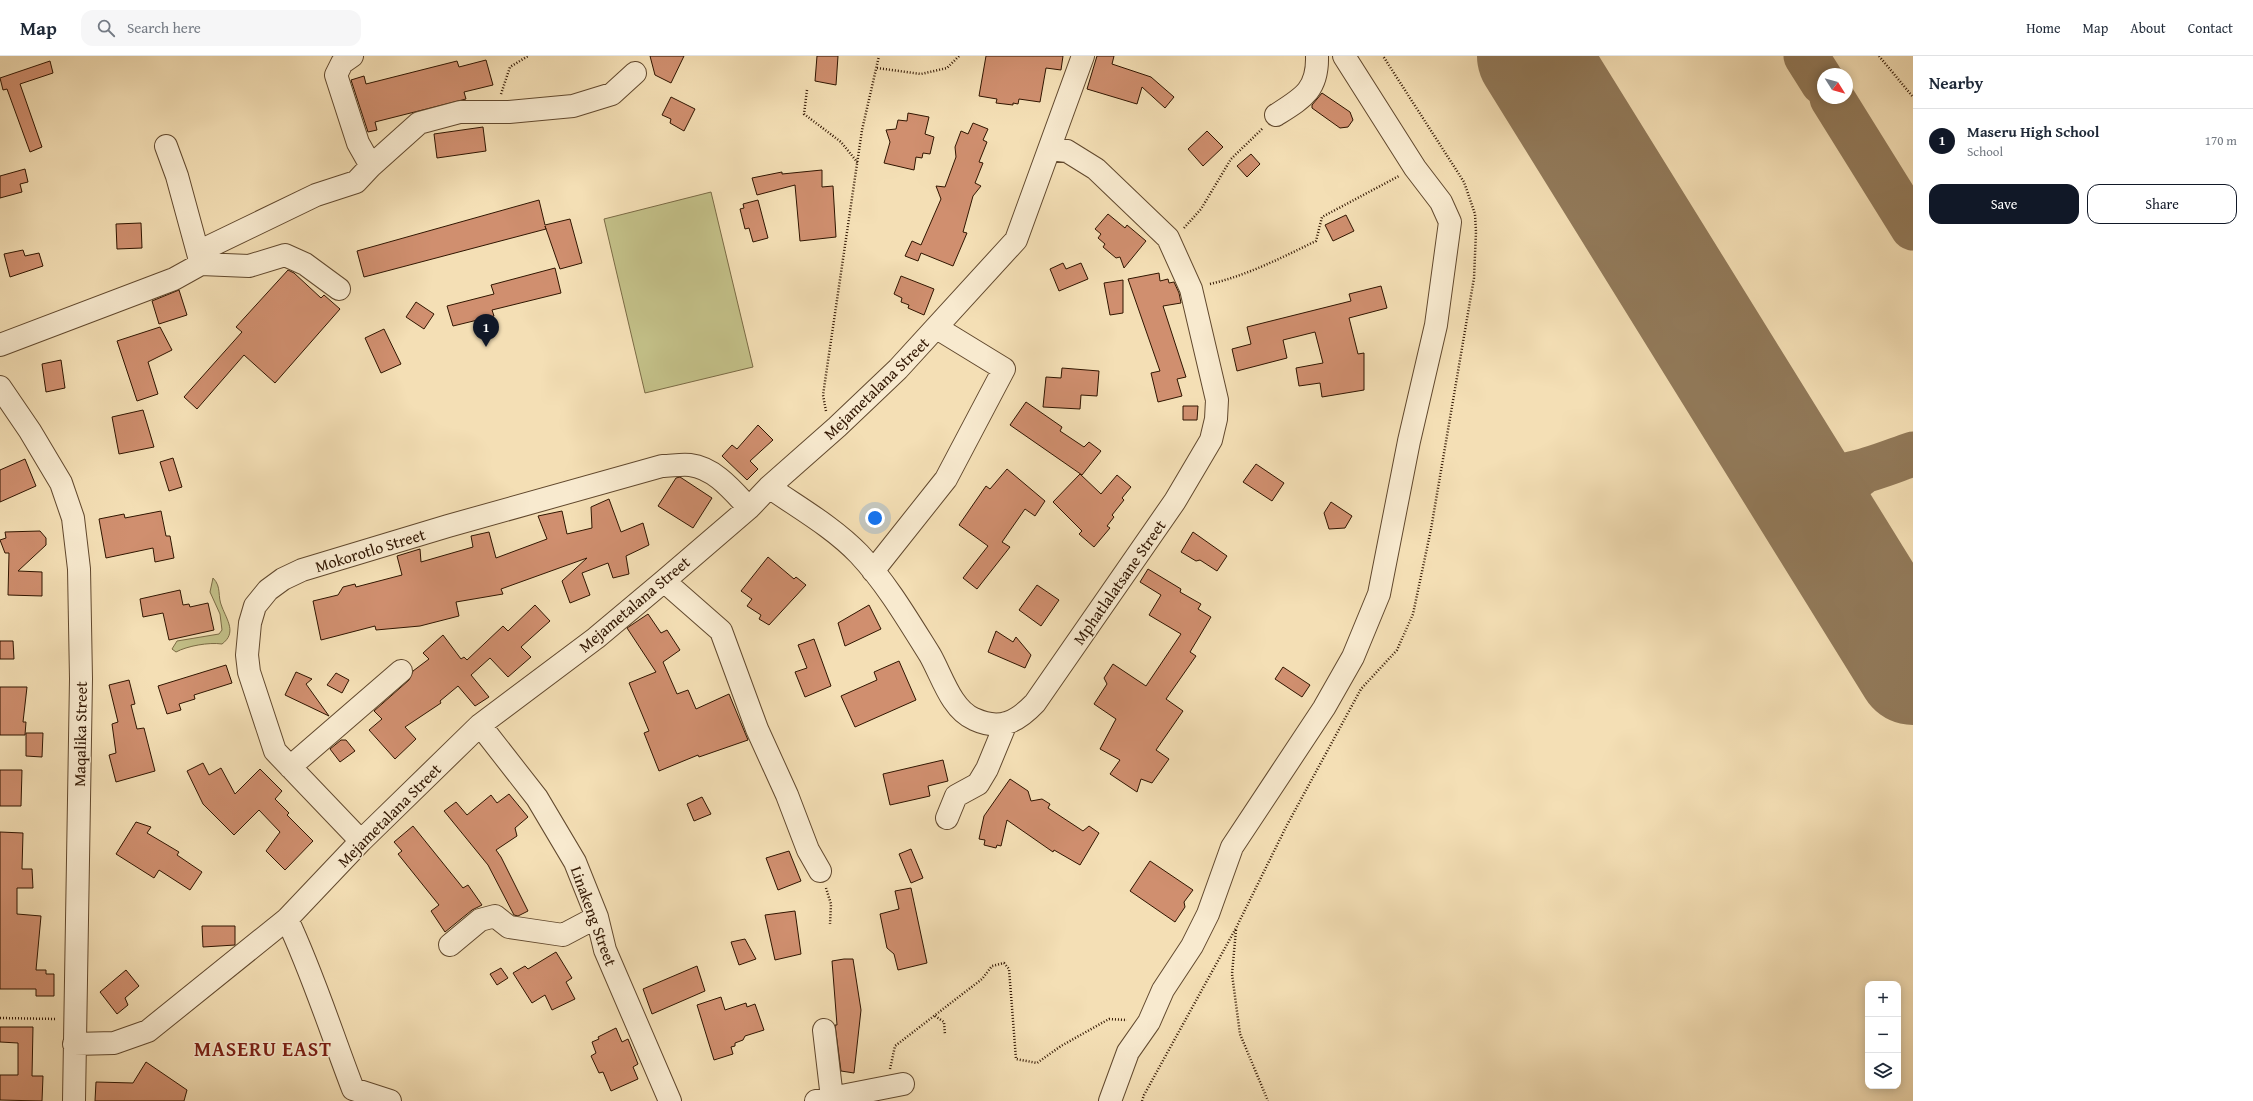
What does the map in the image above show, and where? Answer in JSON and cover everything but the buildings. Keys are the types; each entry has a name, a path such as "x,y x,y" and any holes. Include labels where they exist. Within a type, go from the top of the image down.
{"street":[{"path":"352,56 342,63 336,75 358,143 371,166"},
{"name":"Mejametalana Street","path":"74,1044 114,1043 148,1031 287,919 361,841 480,725 596,638 664,581 749,508 769,487 837,427 898,369 1016,240 1083,56"},
{"path":"1276,115 1305,96 1318,73 1317,56"},
{"path":"1110,1101 1128,1052 1149,1022 1164,990 1192,946 1208,914 1232,847 1324,708 1353,657 1379,594 1409,441 1436,325 1450,222 1441,202 1415,168 1344,56"},
{"path":"0,345 174,279 200,258 316,195 356,182 371,166 419,123 460,112 492,112 572,106 612,94 635,73"},
{"path":"166,146 200,258"},
{"name":"Mphatlalatsane Street","path":"769,487 834,532 858,553 898,604 927,650 958,707 973,719 994,725 1006,723 1022,717 1036,703 1175,502 1212,440 1216,419 1217,400 1191,289 1168,238 1096,169 1067,151 1050,148"},
{"path":"200,258 249,266 284,255 304,264 338,288"},
{"path":"873,571 946,479 1004,369 937,328"},
{"name":"Maqalika Street","path":"0,387 30,431 61,483 72,518 79,569 81,679 74,1101"},
{"name":"Mokorotlo Street","path":"361,841 275,751 267,731 249,672 247,655 250,623 255,606 268,590 283,579 302,570 448,526 662,466 690,465 708,471 725,482 749,508"},
{"path":"664,581 720,631 756,728 787,796 808,850 820,871"},
{"path":"290,767 401,671"},
{"path":"947,818 956,796 978,784 987,769 1006,723"},
{"name":"Linakeng Street","path":"480,725 537,798 575,862 598,917 605,950 670,1101"},
{"path":"450,945 480,920 496,916 509,926 563,935 598,917"},
{"path":"287,919 307,963 330,1030 353,1089 390,1101"},
{"path":"824,1030 824,1100 896,1086"}],"path":[{"path":"492,112 494,103 501,93 510,67 528,56"},
{"path":"837,427 827,417 824,395 862,130 879,56"},
{"path":"877,68 921,74 947,68 959,56"},
{"path":"1383,56 1464,182 1474,214 1476,232"},
{"path":"1880,56 1913,97"},
{"path":"807,90 804,114 841,142 858,163"},
{"path":"1168,238 1184,228 1197,214 1231,159 1276,115"},
{"path":"1191,289 1232,279 1271,264 1316,241 1322,217 1415,168"},
{"path":"820,871 831,904 830,924"},
{"path":"1236,928 1232,974 1240,1034 1268,1101"},
{"path":"896,1086 891,1060 895,1046 982,979 992,966 1004,963 1009,969 1016,1059 1037,1063 1061,1046 1109,1019 1149,1022"},
{"path":"935,1016 944,1022 945,1035"},
{"path":"0,1018 75,1019"}],"shaded area":[{"path":"711,192 753,367 645,393 604,219"},
{"path":"213,578 218,585 221,603 230,626 227,640 222,644 198,645 176,652 172,649 177,641 219,634 222,630 220,614 210,592"}],"taxiway":[{"path":"1806,56 1817,73"},
{"path":"1836,104 1913,228"},
{"path":"1775,447 1803,470 1815,475 1829,476 1858,472 1913,454"},
{"path":"1836,545 1838,513 1843,494 1855,478 1864,471"}],"runway":[{"path":"1533,56 1913,669"}],"place":[{"name":"Maseru High School","path":"486,347"}],"district":[{"name":"MASERU EAST","path":"263,1048"}]}
